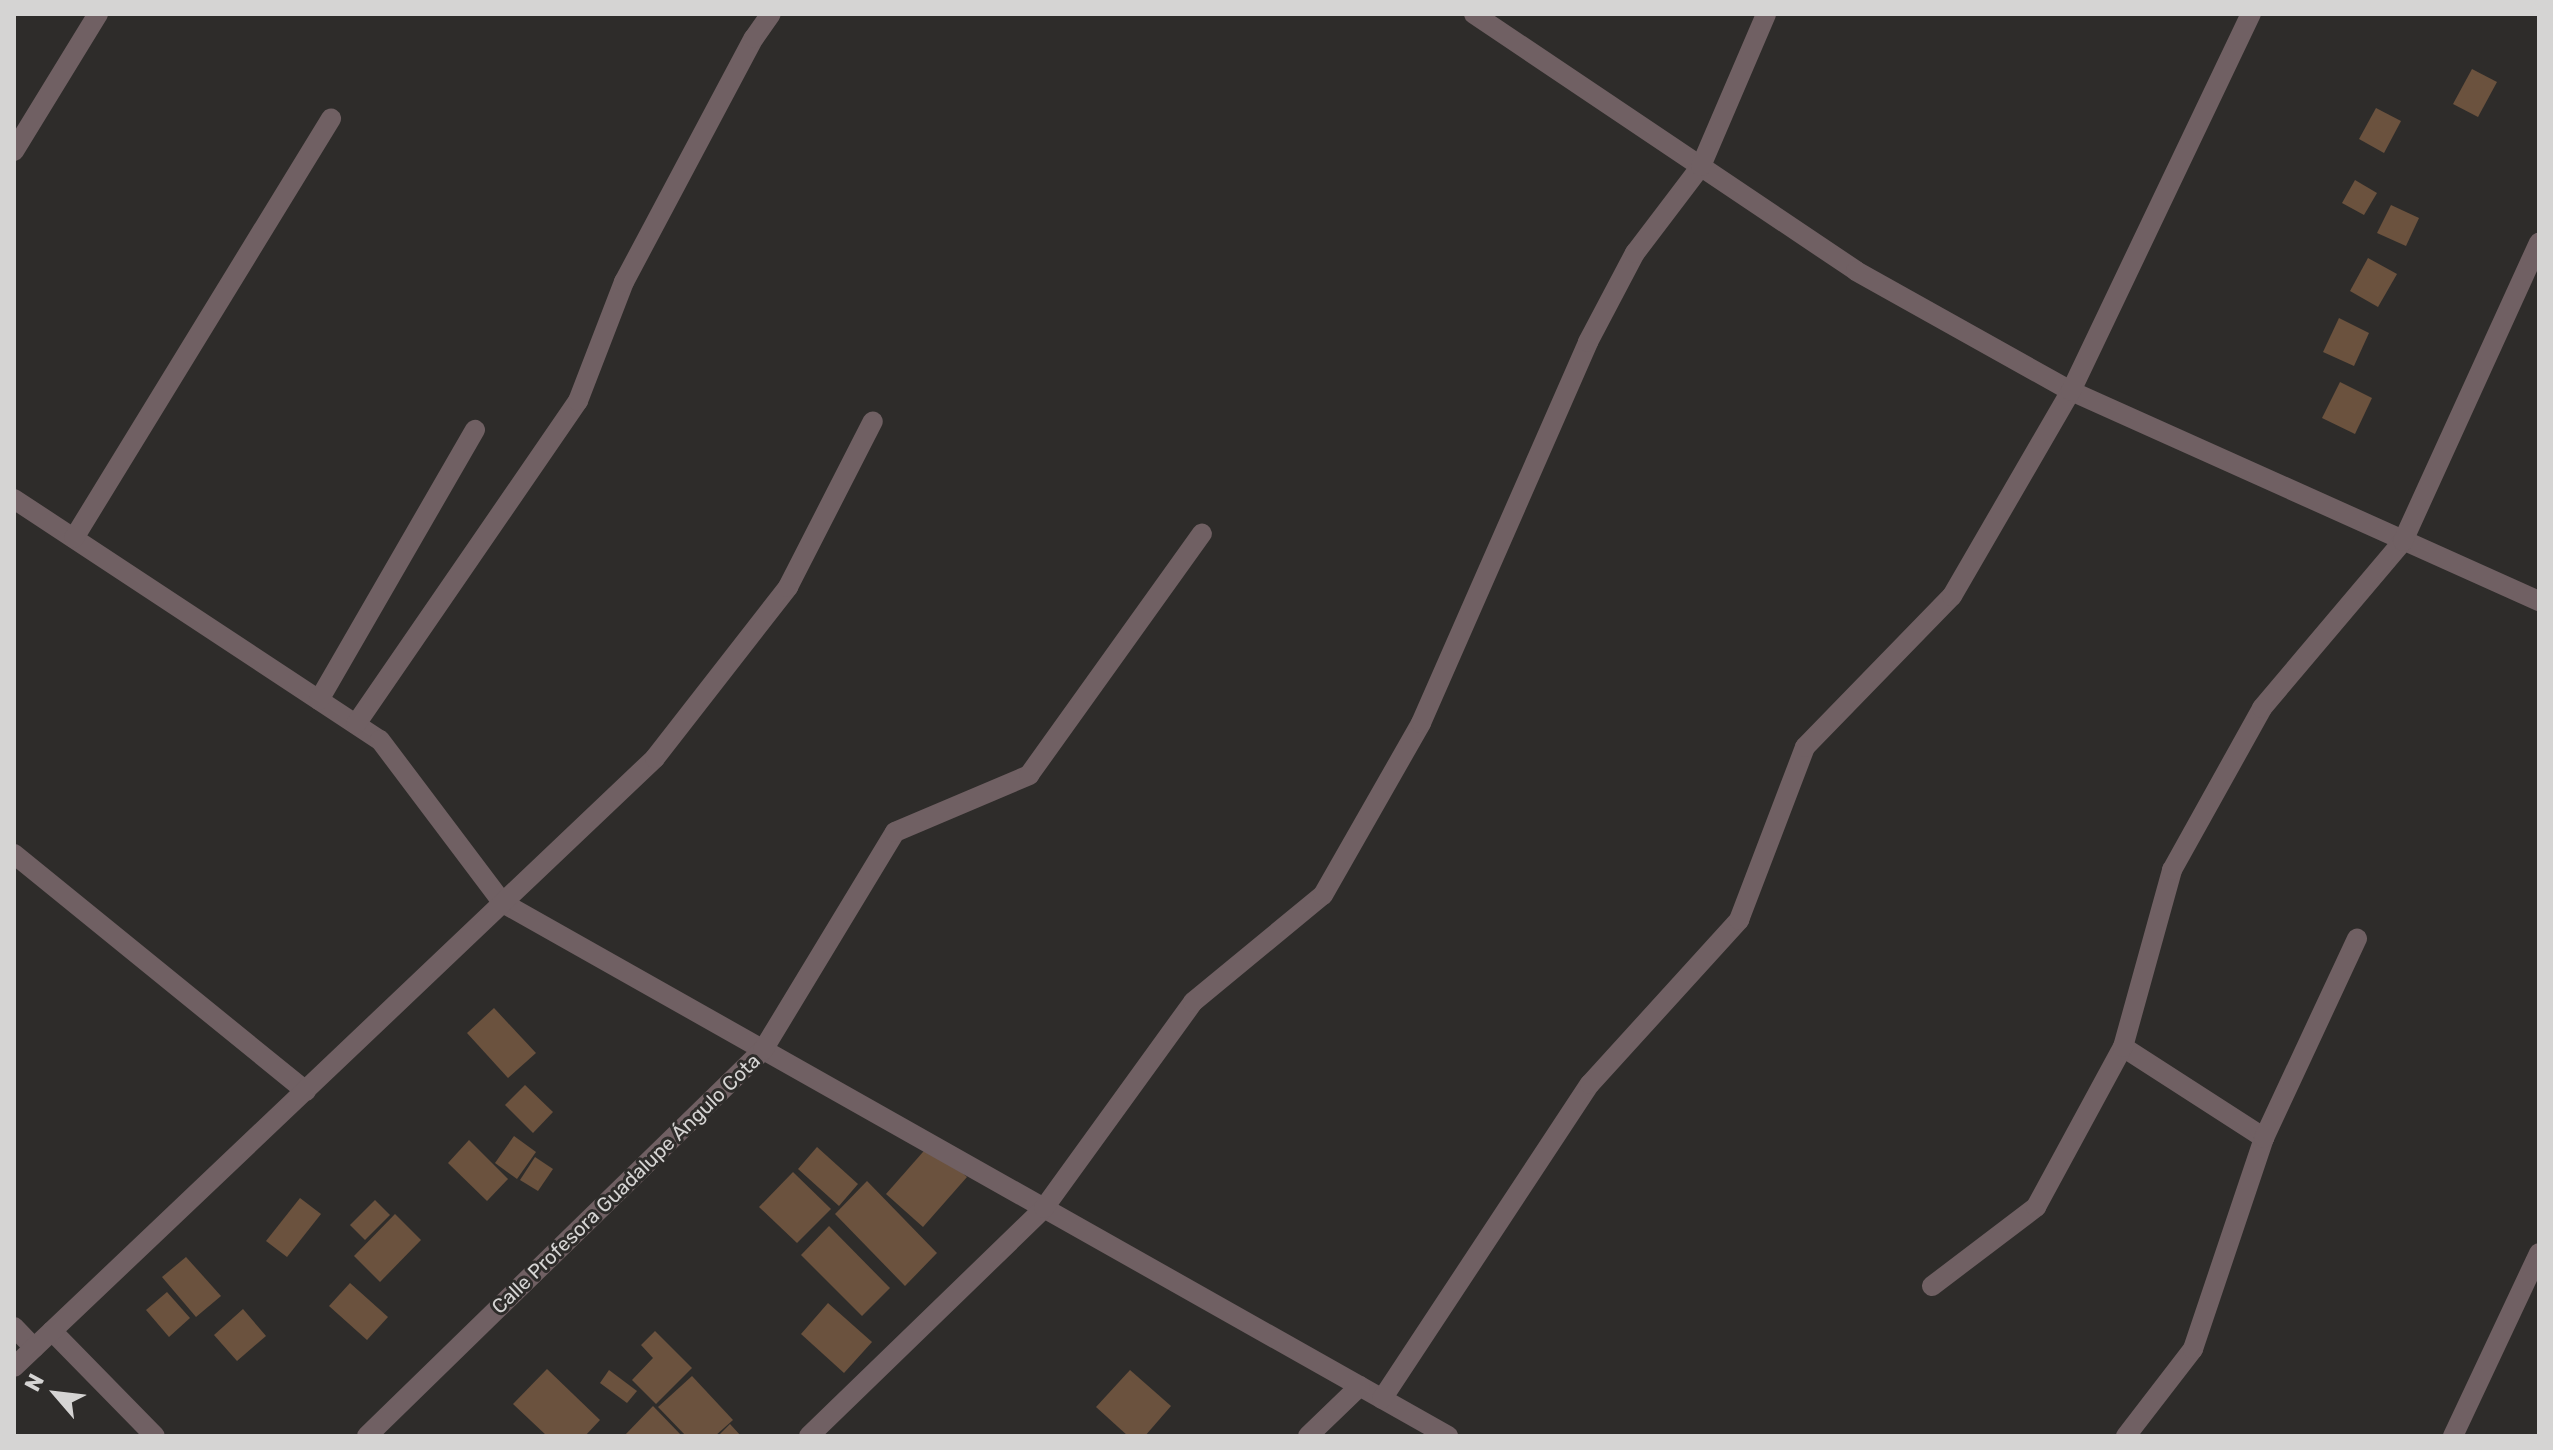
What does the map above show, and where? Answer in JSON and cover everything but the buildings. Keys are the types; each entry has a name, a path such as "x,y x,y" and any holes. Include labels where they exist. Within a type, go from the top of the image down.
{"street":[{"path":"14,151 98,14"},
{"path":"356,724 578,401 624,282 754,38 771,14"},
{"path":"1474,14 1856,271 2071,391 2539,601"},
{"path":"809,1436 1044,1208 1193,1002 1323,895 1421,723 1588,342 1635,253 1701,166 1766,14"},
{"path":"1382,1399 1590,1084 1739,920 1805,747 1952,596 2071,391 2251,14"},
{"path":"74,538 331,119"},
{"path":"1932,1286 2036,1207 2123,1047 2172,870 2255,721 2403,541 2539,243"},
{"path":"14,1367 655,758 788,587 873,421"},
{"path":"319,700 475,430"},
{"path":"14,499 380,740 503,903 1448,1436"},
{"name":"Calle Profesora Guadalupe Ángulo Cota","path":"367,1436 763,1050 895,832 1029,775 1202,533"},
{"path":"14,854 306,1091"},
{"path":"2126,1436 2193,1349 2264,1138 2357,939"},
{"path":"2123,1047 2264,1138"},
{"path":"2453,1436 2539,1253"},
{"path":"14,1327 34,1348"},
{"path":"52,1331 155,1436"},
{"path":"1308,1436 1360,1386"}]}
